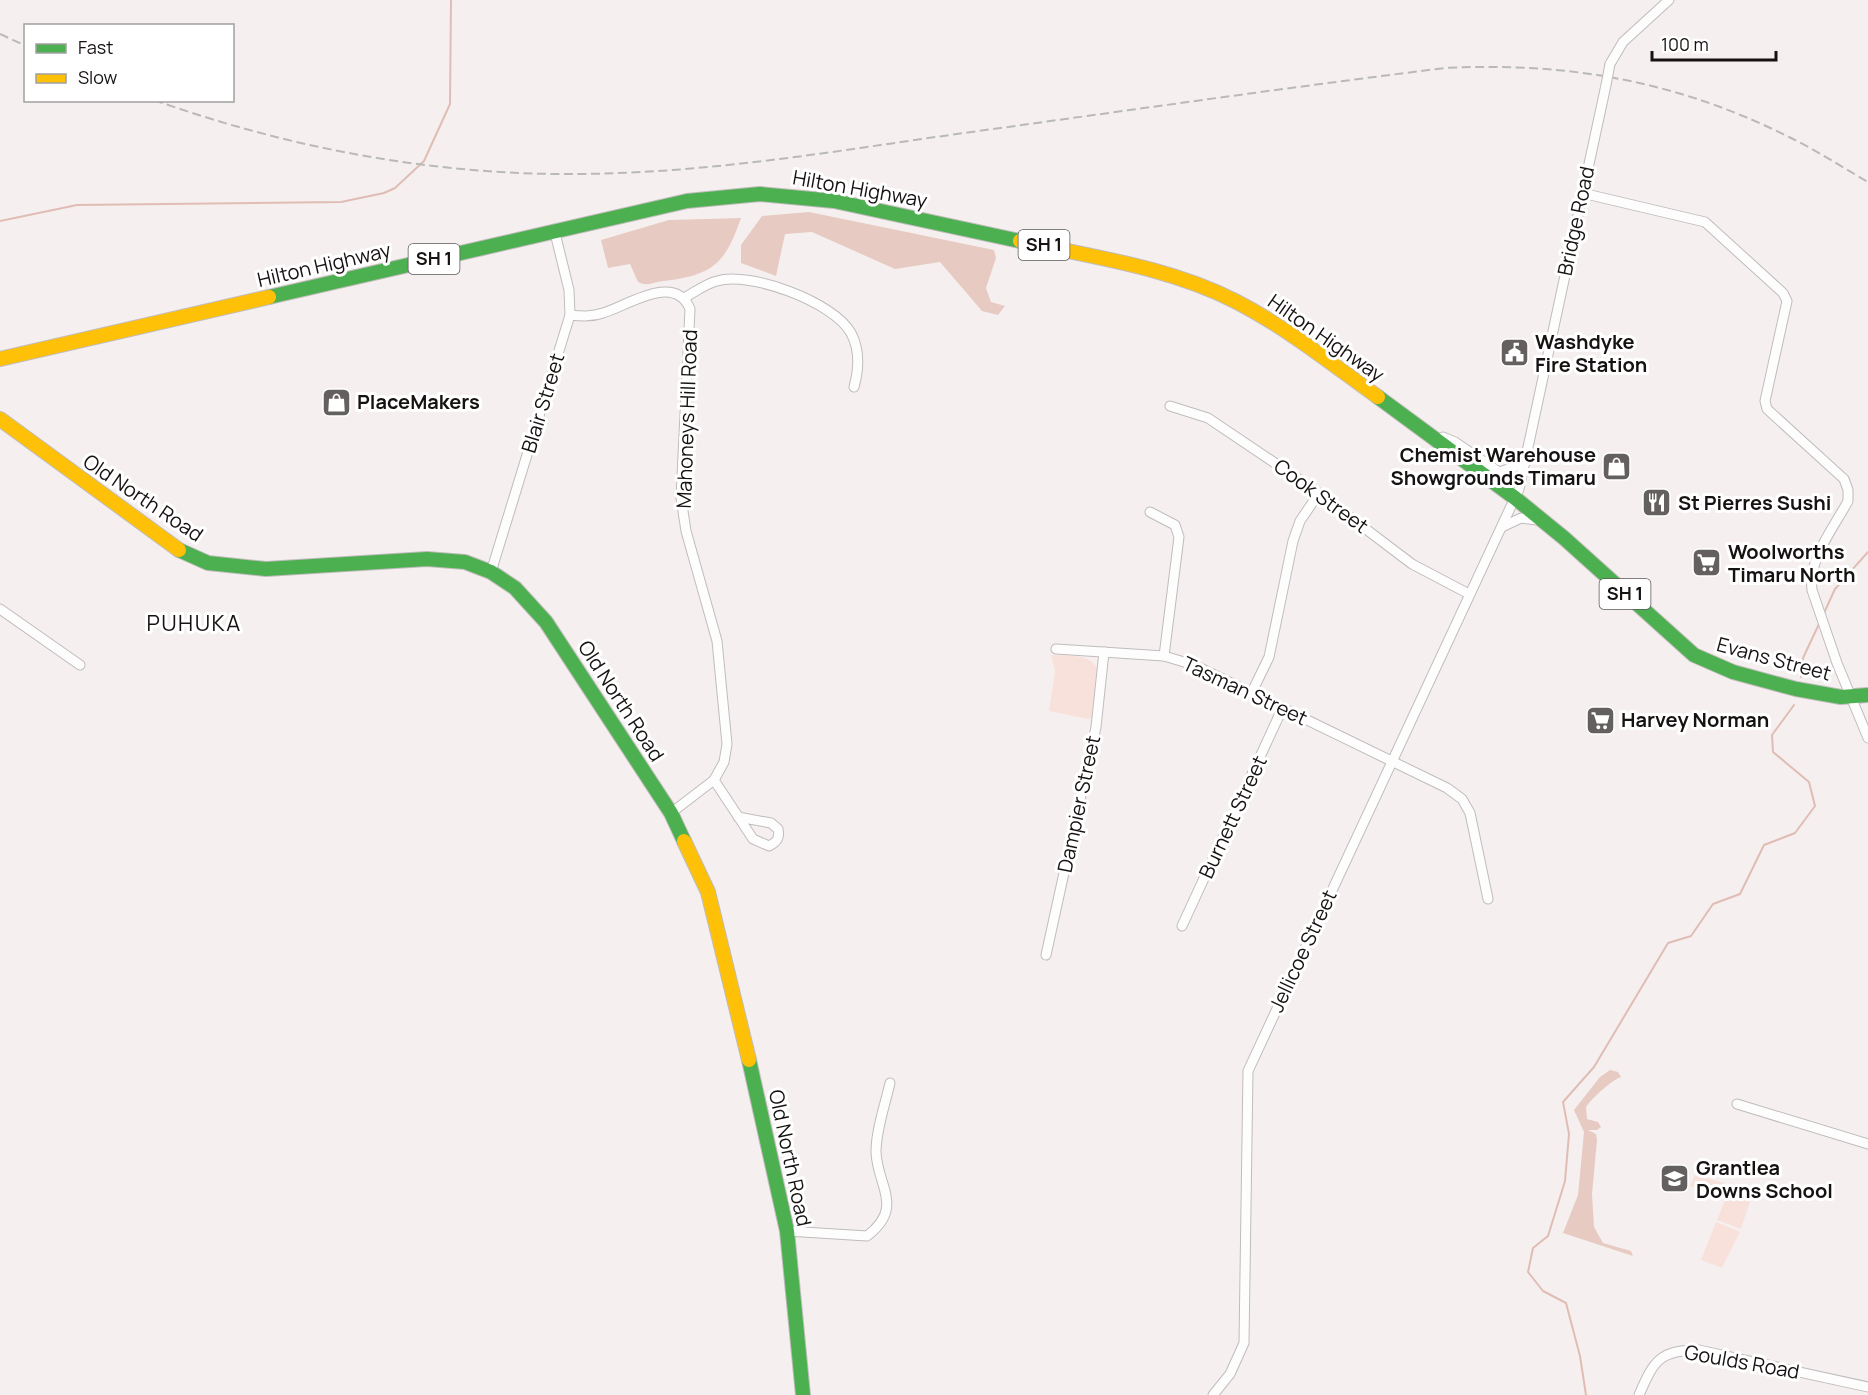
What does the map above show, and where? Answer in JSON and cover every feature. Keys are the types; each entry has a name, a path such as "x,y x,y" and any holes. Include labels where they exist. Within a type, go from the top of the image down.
{"main road":[{"name":"Hilton Highway","path":"0,360 695,199 735,195 785,195 857,205 1145,268 1214,291 1257,313 1297,338 1515,498"},
{"name":"Old North Road","path":"0,419 188,556 208,563 266,569 442,560 465,562 491,572 528,599 546,622 671,813 708,892 772,1156 787,1231 803,1395"},
{"name":"Evans Street","path":"1515,498 1694,655 1756,679 1796,689 1852,698 1868,695"}],"street":[{"name":"Bridge Road","path":"1515,498 1610,64 1623,42 1669,0"},
{"path":"1582,193 1705,222 1783,293 1787,301 1765,401 1767,409 1844,479 1848,490 1848,501 1813,566 1812,591 1868,738"},
{"name":"Blair Street","path":"491,572 570,315 569,290 555,233"},
{"path":"570,315 587,316 604,313 663,292 678,294 684,298 718,280 749,279 831,311 851,333 858,366 854,387"},
{"name":"Mahoneys Hill Road","path":"684,298 691,316 685,391 682,507 686,531 717,641 726,726 724,762 714,780"},
{"name":"Cook Street","path":"1170,406 1208,418 1319,493 1412,564 1468,594"},
{"path":"1426,432 1455,442 1499,472 1524,464"},
{"path":"1252,692 1269,657 1293,541 1300,521 1319,493"},
{"name":"Jellicoe Street","path":"1213,1395 1230,1374 1244,1343 1248,1071 1468,594 1515,498"},
{"path":"1150,512 1175,525 1179,537 1164,656"},
{"path":"1500,529 1521,518 1545,522"},
{"path":"0,609 80,665"},
{"name":"Tasman Street","path":"1056,649 1164,656 1205,669 1447,788 1462,799 1470,813 1488,899"},
{"name":"Dampier Street","path":"1046,955 1096,728 1104,652"},
{"name":"Burnett Street","path":"1182,926 1283,707"},
{"path":"671,813 714,780 738,817"},
{"path":"787,1231 867,1236 885,1217 888,1200 876,1152 890,1083"},
{"path":"1737,1104 1868,1144"},
{"name":"Goulds Road","path":"1639,1395 1648,1373 1660,1359 1675,1350 1700,1350 1868,1388"}],"shaded area":[{"path":"809,212 994,250 996,258 986,288 991,302 1005,306 998,315 982,311 940,262 895,269 812,232 785,234 776,276 741,263 741,245 762,216"},
{"path":"741,218 723,257 706,271 645,284 638,282 630,264 608,268 601,240 669,220"},
{"path":"1051,655 1083,658 1089,660 1097,668 1092,717 1088,719 1049,711 1055,671"},
{"path":"1610,1070 1618,1072 1621,1077 1603,1089 1586,1107 1587,1119 1598,1122 1601,1127 1597,1130 1588,1130 1596,1134 1597,1140 1592,1194 1594,1227 1603,1243 1631,1251 1633,1256 1563,1233 1578,1195 1584,1132 1574,1110 1600,1077"},
{"path":"1695,1175 1724,1183 1720,1198 1690,1186"},
{"path":"1732,1183 1753,1192 1741,1229 1717,1220"},
{"path":"1716,1222 1740,1232 1722,1268 1701,1260"}],"waterway":[{"path":"0,221 77,205 341,202 384,193 395,188 424,161 450,104 451,0"},
{"path":"1824,613 1835,589 1868,552"},
{"path":"1801,677 1803,658 1819,624"},
{"path":"1586,1395 1580,1356 1566,1303 1543,1291 1528,1272 1533,1248 1548,1236 1565,1181 1569,1134 1563,1102 1594,1067 1668,943 1691,936 1713,904 1740,894 1764,845 1795,833 1815,806 1809,782 1773,752 1772,735 1794,705"}],"railway":[{"path":"0,34 24,45"},
{"path":"160,102 267,135 383,159 500,172 618,173 705,167 791,157 1445,68 1535,68 1622,79 1705,102 1789,137 1868,182"}],"traffic: fast":[{"path":"269,297 687,201 760,194 834,201 1020,241"},
{"path":"1378,397 1515,498 1564,538 1694,655 1733,672 1796,689 1841,697 1868,695"},
{"path":"179,550 208,563 266,569 427,559 465,562 491,572 515,588 546,622 671,813 684,841"},
{"path":"749,1060 787,1231 803,1395"}],"traffic: slow":[{"path":"1020,241 1157,271 1209,289 1272,322 1378,397"},
{"path":"0,359 269,297"},
{"path":"0,419 179,550"},
{"path":"684,841 708,892 749,1060"}],"place":[{"name":"Washdyke Fire Station","path":"1514,353"},
{"name":"PlaceMakers","path":"336,402"},
{"name":"Chemist Warehouse Showgrounds Timaru","path":"1617,467"},
{"name":"St Pierres Sushi","path":"1657,503"},
{"name":"Woolworths Timaru North","path":"1707,563"},
{"name":"Harvey Norman","path":"1600,720"},
{"name":"Grantlea Downs School","path":"1675,1179"}],"district":[{"name":"PUHUKA","path":"194,623"}]}
